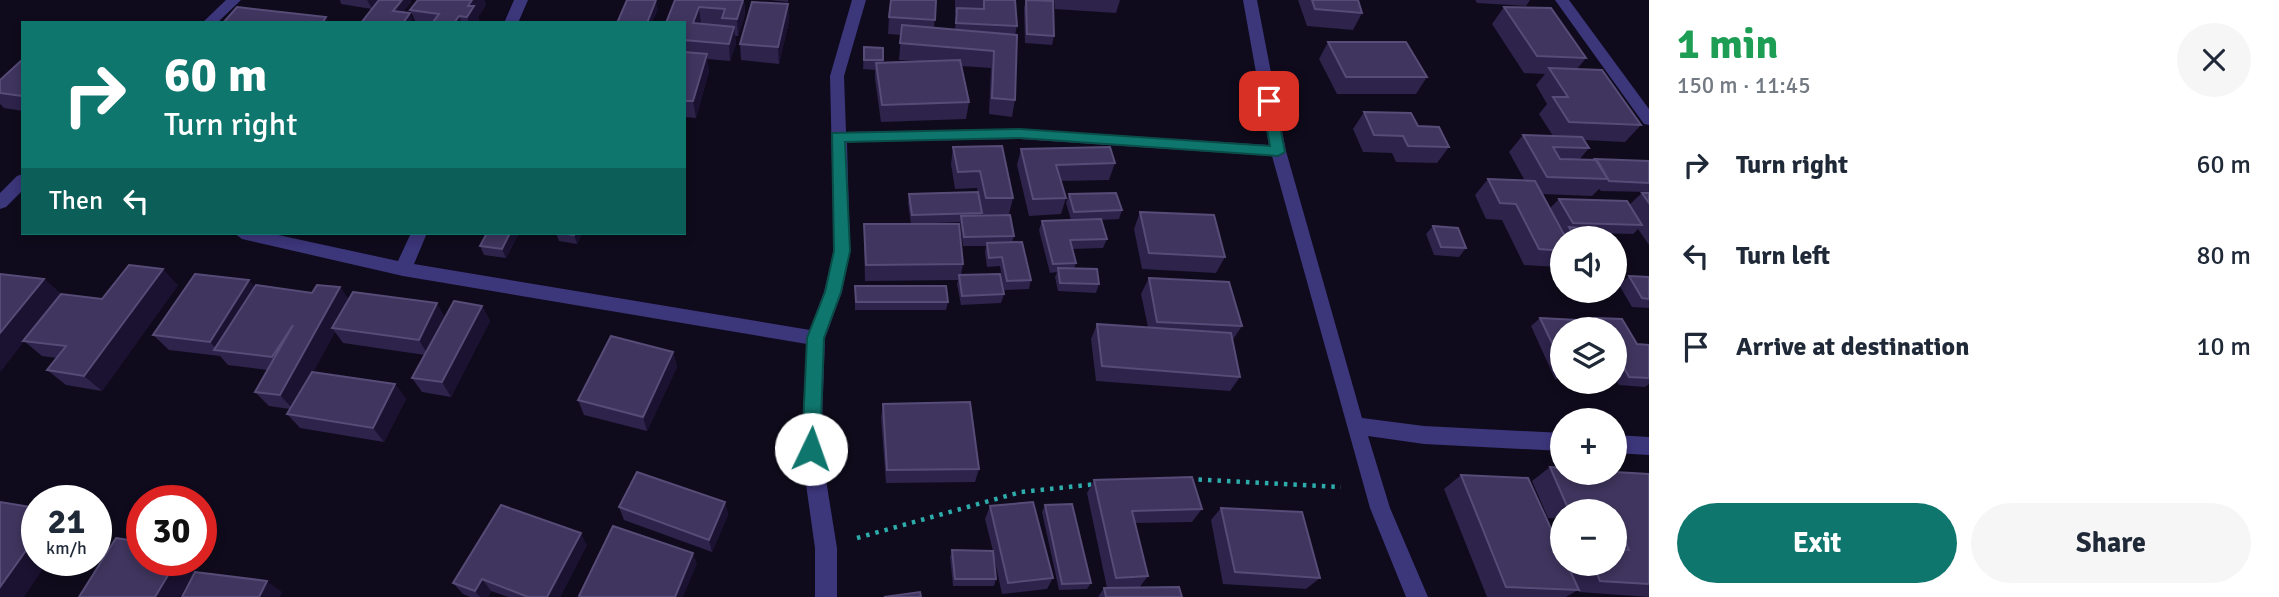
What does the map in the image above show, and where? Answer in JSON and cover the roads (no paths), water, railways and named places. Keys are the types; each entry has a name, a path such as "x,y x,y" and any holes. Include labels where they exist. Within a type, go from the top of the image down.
{"street":[{"path":"211,21 234,0"},
{"path":"512,21 521,0"},
{"path":"826,597 826,548 811,449 816,338 833,292 842,251 837,76 859,0"},
{"path":"1250,0 1278,152 1355,426 1375,490 1417,597"},
{"path":"1562,0 1649,120"},
{"path":"837,137 1020,134 1278,152"},
{"path":"0,203 20,184"},
{"path":"251,235 403,269 816,338"},
{"path":"403,269 418,235"},
{"path":"1355,426 1424,435 1550,441"},
{"path":"1627,445 1649,446"}]}
